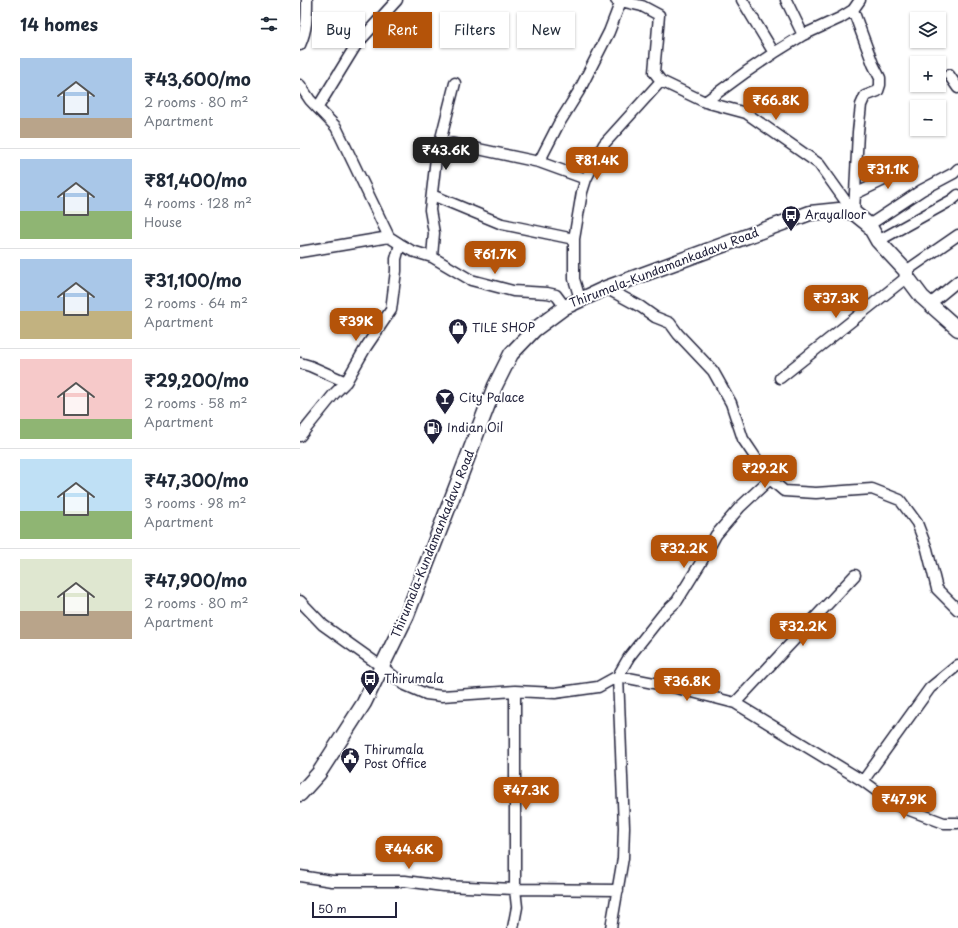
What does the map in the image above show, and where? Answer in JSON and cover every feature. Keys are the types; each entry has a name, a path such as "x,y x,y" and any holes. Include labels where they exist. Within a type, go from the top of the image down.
{"main road":[{"name":"Thirumala-Kundamankadavu Road","path":"300,794 319,773 364,703 407,615 495,386 511,354 534,330 565,306 606,288 810,213 839,210 854,213"},
{"path":"854,213 868,226 878,241 906,274 922,298 958,329"}],"street":[{"path":"300,45 307,20 308,0"},
{"path":"318,107 356,45 397,0"},
{"path":"742,0 774,54"},
{"path":"786,0 803,35"},
{"path":"705,102 746,72 803,35 840,18 853,10 860,0"},
{"path":"539,162 558,124 580,91 609,32 618,1 642,6 659,15 654,72 661,81 705,102 746,113 819,164 854,213"},
{"path":"853,10 873,64 880,78 878,92 865,96 861,105 858,132 854,213"},
{"path":"949,75 958,88"},
{"path":"580,299 574,279 574,239 582,192 586,179 604,144 661,81"},
{"path":"432,257 434,233 430,210 436,158 455,83"},
{"path":"301,92 318,107 336,127 389,237 412,251 432,257 471,280 512,292 547,293 556,295 565,306"},
{"path":"441,141 539,162 586,179"},
{"path":"855,194 911,167"},
{"path":"868,226 922,190 954,173 958,169"},
{"path":"432,195 502,224 574,239"},
{"path":"878,241 952,200 958,195"},
{"path":"780,378 906,274 958,235"},
{"path":"300,252 389,237"},
{"path":"300,436 334,394 346,382 366,347 391,310 396,271 396,258 400,244"},
{"path":"930,304 958,281"},
{"path":"606,288 641,307 655,317 670,323 678,334 713,371 731,402 743,440 770,479 784,491 816,493 872,489 900,500 917,523 927,549 937,589 958,610"},
{"path":"300,363 346,382"},
{"path":"300,601 323,625 405,685 426,694 442,696 515,691 555,693 598,687 618,676 629,657 663,614 677,601 716,535 740,507 770,479"},
{"path":"735,703 856,575"},
{"path":"863,781 930,688 958,665"},
{"path":"618,676 670,686 735,703 863,781 896,805 944,823 958,823"},
{"path":"611,928 624,858 618,676"},
{"path":"513,928 517,907 515,889 515,691"},
{"path":"300,876 332,881 405,881 443,886 515,889 618,890"}],"place":[{"name":"Arayalloor","path":"791,232"},
{"name":"TILE SHOP","path":"458,345"},
{"name":"City Palace","path":"445,415"},
{"name":"Indian Oil","path":"433,445"},
{"name":"Thirumala","path":"370,696"},
{"name":"Thirumala Post Office","path":"350,774"}]}
